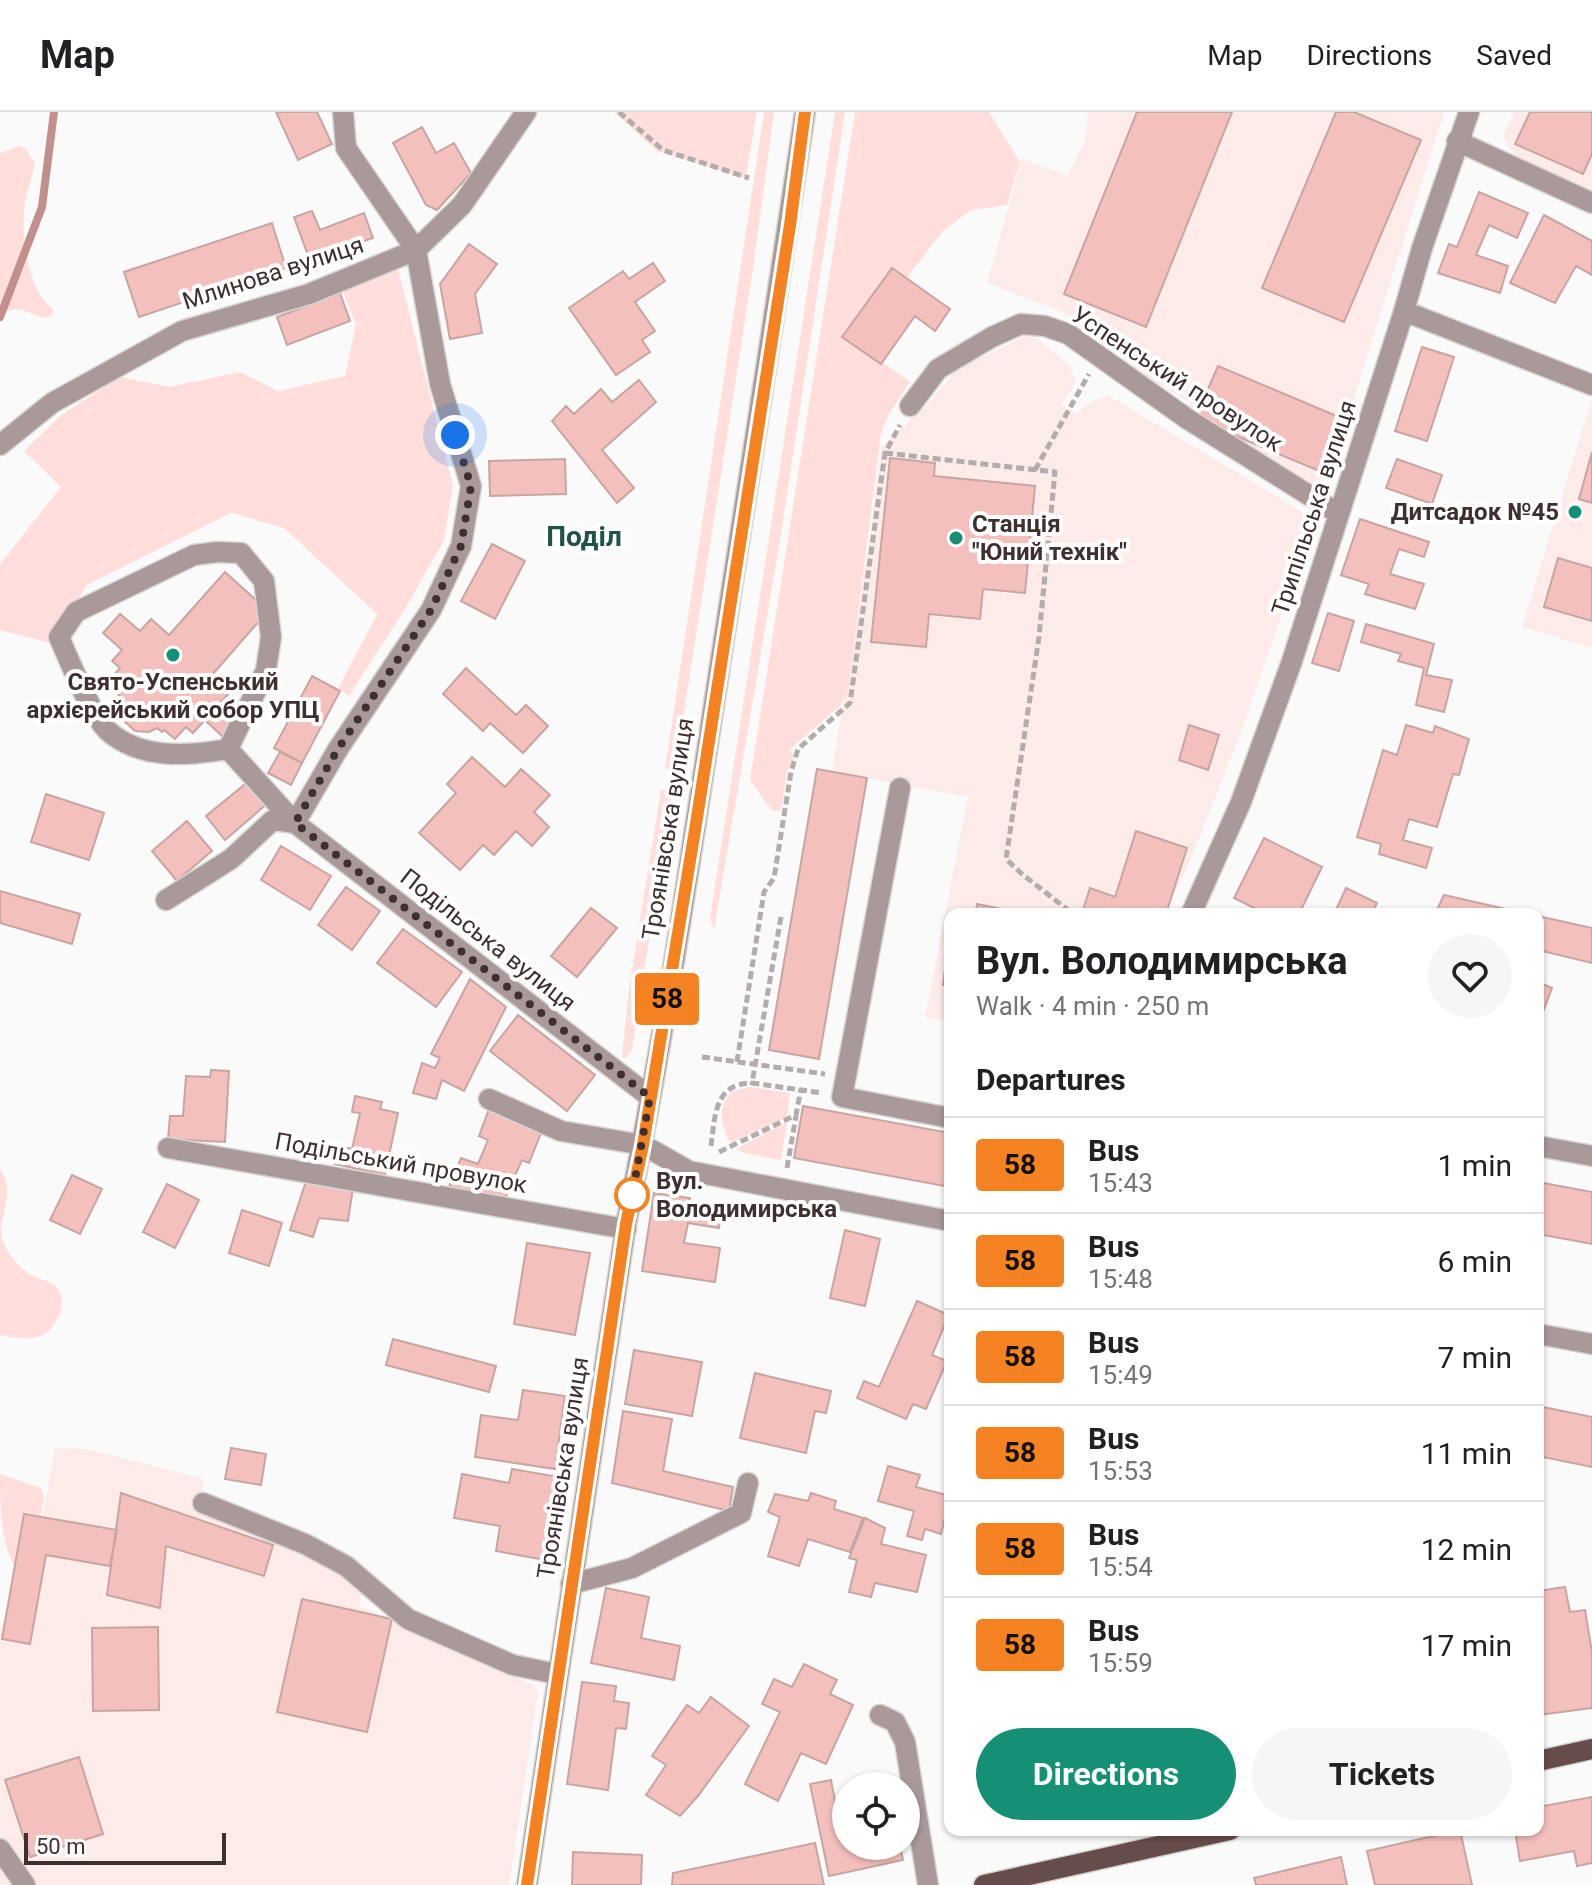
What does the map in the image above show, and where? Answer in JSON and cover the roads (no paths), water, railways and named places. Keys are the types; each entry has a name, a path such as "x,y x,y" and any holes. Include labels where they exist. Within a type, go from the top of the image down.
{"main road":[{"path":"1544,1760 1592,1749"},
{"path":"984,1885 1203,1836"}],"street":[{"path":"166,900 231,859 273,820 295,823 338,749 431,610 461,546 471,486 440,384 416,250 346,148 343,112"},
{"name":"Млинова вулиця","path":"0,445 52,403 182,331 309,294 416,250 462,205 526,112"},
{"name":"Троянівська вулиця","path":"527,1885 626,1229 643,1145 696,824 805,112"},
{"name":"Трипільська вулиця","path":"1194,908 1241,802 1292,661 1457,141 1469,112"},
{"path":"1457,141 1592,203"},
{"path":"1404,311 1592,385"},
{"name":"Успенський провулок","path":"910,406 938,369 1021,324 1045,326 1068,334 1186,418 1339,514"},
{"path":"241,553 264,581 271,637 266,670 228,749 173,754 138,750 107,730 77,680 59,637 76,612 194,555 241,553"},
{"name":"Подільська вулиця","path":"228,749 295,823 650,1097"},
{"path":"900,788 842,1097 944,1117"},
{"path":"489,1099 561,1131 643,1145 689,1171 944,1220"},
{"path":"1544,1147 1592,1156"},
{"name":"Подільський провулок","path":"168,1148 626,1229"},
{"path":"1544,1335 1592,1344"},
{"path":"571,1584 632,1568 741,1513 748,1483"},
{"path":"203,1503 305,1544 346,1566 408,1619 513,1665 557,1674"},
{"path":"880,1715 895,1722 905,1742 928,1885"},
{"path":"0,1849 25,1885"}],"waterway":[{"path":"0,317 42,207 54,112"}],"place":[{"name":"Дитсадок №45","path":"1575,512"},
{"name":"Станція \"Юний технік\"","path":"956,538"},
{"name":"Свято-Успенський архієрейський собор УПЦ","path":"173,655"},
{"name":"Вул. Володимирська","path":"632,1195"}],"district":[{"name":"Поділ","path":"584,536"}]}
